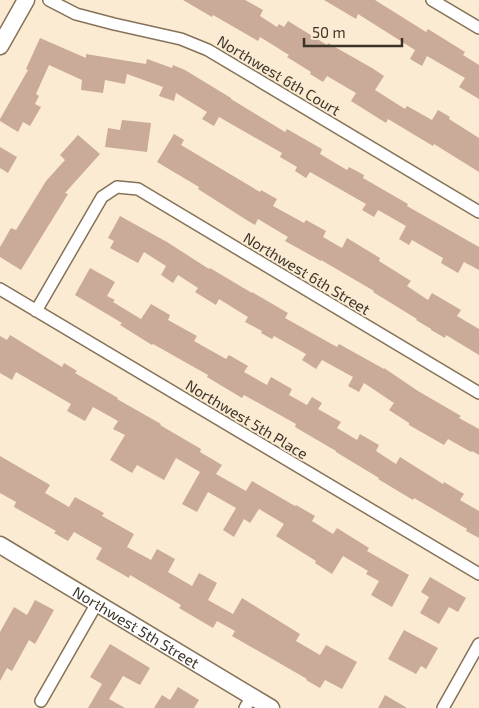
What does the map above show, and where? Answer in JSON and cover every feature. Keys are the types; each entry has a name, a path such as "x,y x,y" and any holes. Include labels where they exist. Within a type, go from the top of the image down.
{"street":[{"path":"0,46 26,0"},
{"name":"Northwest 6th Court","path":"49,0 76,14 181,39 208,50 479,212"},
{"path":"432,0 479,28"},
{"name":"Northwest 6th Street","path":"36,311 102,197 117,187 138,189 479,393"},
{"name":"Northwest 5th Place","path":"0,289 479,574"},
{"name":"Northwest 5th Street","path":"0,545 97,603 249,702 272,708"},
{"path":"41,701 97,603"},
{"path":"443,708 479,644"}],"building":[{"path":"183,0 245,0 263,10 260,16 277,27 279,24 284,27 288,21 327,45 328,43 372,68 384,76 375,90 405,109 407,106 432,120 438,110 479,138 479,172 434,144 433,146 388,119 386,123 351,101 356,93 327,76 323,82 287,57 289,55 260,37 258,41"},
{"path":"324,0 375,0 426,32 428,29 465,52 463,55 479,65 479,99 459,87 465,78 427,56 422,66 410,59 415,50 358,14 356,19"},
{"path":"40,38 86,58 86,54 146,64 147,59 172,68 173,65 185,70 285,132 287,129 322,149 320,154 347,170 349,167 364,175 363,178 408,204 407,206 479,247 479,270 464,262 458,273 441,263 443,258 412,240 409,245 399,239 406,226 378,210 374,217 362,210 366,204 310,172 306,178 295,171 297,167 280,157 282,153 219,117 214,126 202,119 207,112 176,93 174,101 159,96 163,87 127,74 125,84 105,80 103,93 81,90 82,80 49,65 36,94 39,96 35,104 41,107 30,126 23,122 18,132 0,121 0,119 28,70 26,69"},
{"path":"122,120 151,123 147,152 105,147 108,128 120,130"},
{"path":"174,134 184,140 181,145 260,192 261,190 277,199 273,206 304,223 306,220 326,231 323,237 342,248 347,238 380,258 379,261 411,281 407,286 428,300 432,293 461,310 457,316 479,329 479,355 446,335 445,338 431,330 374,291 285,241 288,237 258,219 255,225 198,189 199,187 157,162"},
{"path":"78,135 100,154 65,193 68,194 21,270 0,257 0,247 11,228 16,230 46,181 65,160 60,155"},
{"path":"0,147 17,157 8,173 0,168"},
{"path":"120,216 288,313 285,318 337,347 339,344 384,368 418,391 461,416 459,418 479,429 479,455 448,439 444,445 409,425 409,423 389,410 394,403 364,383 359,392 348,386 353,377 322,360 316,369 302,360 306,354 274,336 272,339 261,333 262,331 245,322 248,317 219,299 216,305 195,292 198,288 178,275 173,283 161,275 166,266 144,252 138,263 110,248 114,241 108,238"},
{"path":"90,268 115,282 107,296 115,300 113,302 141,319 151,304 170,315 168,320 197,336 194,341 226,359 229,355 248,366 244,372 267,385 271,377 292,389 289,395 307,405 312,397 322,403 318,409 341,422 337,428 357,440 360,434 379,445 376,451 396,464 400,457 443,484 444,482 464,494 460,500 479,511 479,538 414,498 413,500 378,479 295,427 296,424 244,395 242,398 207,377 208,375 152,345 120,325 122,323 75,295"},
{"path":"10,335 62,367 64,363 77,371 75,373 201,449 200,452 222,465 216,474 246,491 252,481 315,516 312,521 333,534 337,528 369,548 367,551 409,575 392,607 371,595 379,581 366,574 368,571 343,556 332,574 315,563 316,561 276,536 284,524 259,509 250,523 244,519 234,537 223,530 236,508 208,492 197,512 182,504 200,472 176,458 164,480 137,465 132,473 110,460 125,435 113,429 118,421 93,407 85,421 67,411 71,404 16,372 12,380 0,373 0,336 7,340"},
{"path":"0,456 50,485 45,493 69,507 75,497 104,513 102,516 134,534 127,547 151,560 157,549 175,559 168,572 192,586 199,573 217,583 208,600 233,614 242,598 300,634 296,641 320,655 326,645 357,662 342,689 325,680 320,688 232,636 235,631 217,621 213,628 179,608 181,605 130,575 129,578 96,559 102,548 74,532 68,541 54,533 56,531 14,507 16,502 0,493"},
{"path":"430,577 466,598 458,612 449,607 439,624 420,613 429,597 421,592"},
{"path":"35,600 54,610 35,644 29,640 12,671 7,668 0,681 0,632 14,607 27,615"},
{"path":"404,630 438,648 426,669 421,666 416,674 388,659"},
{"path":"110,644 150,668 140,685 123,676 109,699 125,708 88,708 102,684 90,677"},
{"path":"178,687 199,700 194,708 154,708 162,695 170,700"},
{"path":"385,695 407,708 378,708"}]}
